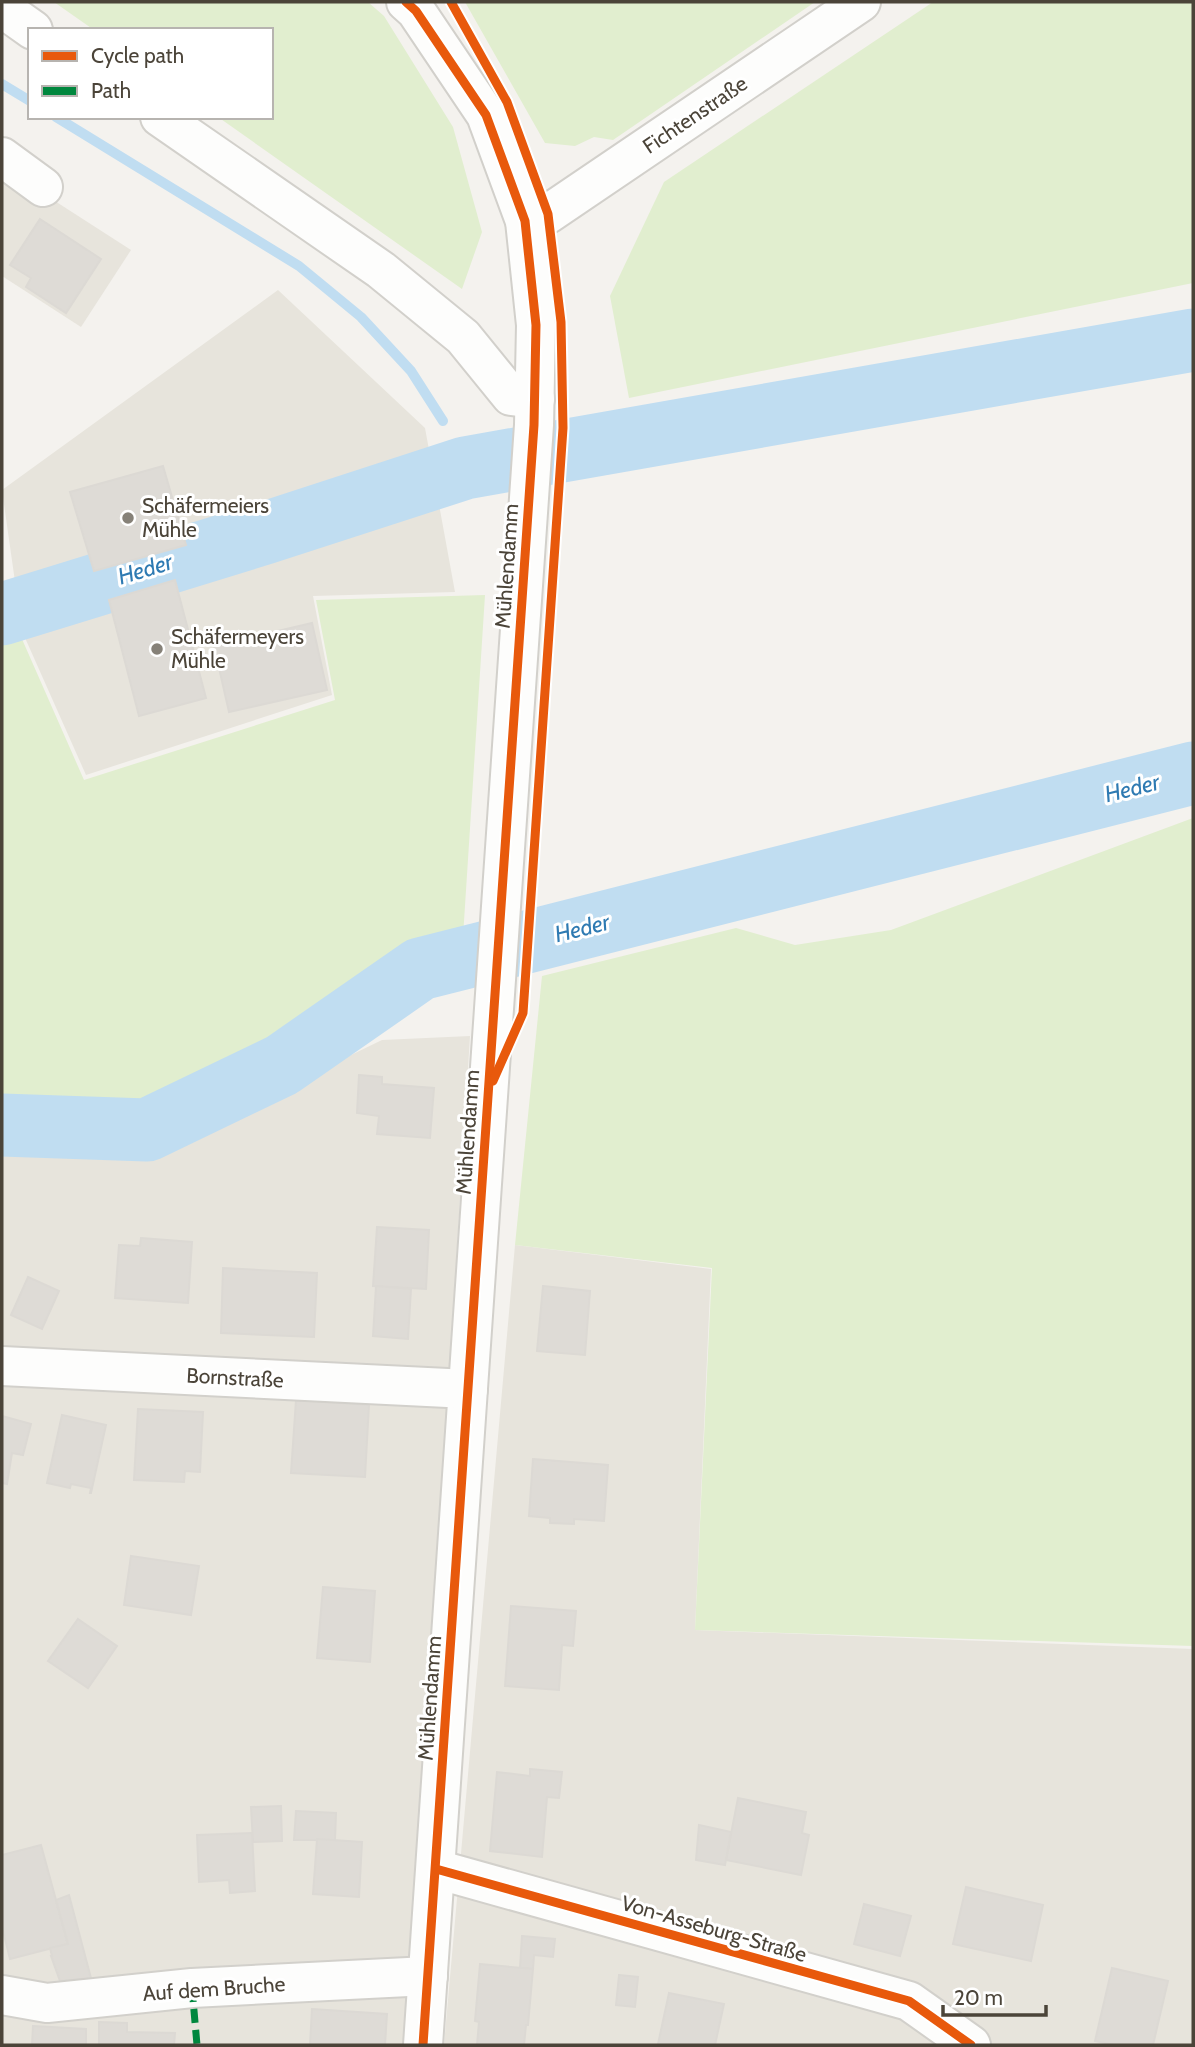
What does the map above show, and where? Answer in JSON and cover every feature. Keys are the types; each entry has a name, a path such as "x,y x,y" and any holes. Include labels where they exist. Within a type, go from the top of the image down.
{"street":[{"name":"Mühlendamm","path":"406,2 416,11 486,115 525,221 536,325 529,504 423,2045"},
{"name":"Fichtenstraße","path":"525,221 548,214 861,2"},
{"path":"2,8 30,28"},
{"path":"163,119 381,270 463,337 511,396 534,412"},
{"path":"2,158 43,187"},
{"name":"Bornstraße","path":"2,1366 468,1390"},
{"name":"Von-Asseburg-Straße","path":"436,1869 909,2001 971,2045"},
{"name":"Auf dem Bruche","path":"2,1995 47,2003 192,1988 428,1976"}],"shaded area":[{"path":"2,167 131,250 81,327 2,276"},
{"path":"278,290 425,428 455,592 313,596 332,695 86,775 22,631 2,490"},
{"path":"470,1036 406,2045 2,2045 2,1141 184,1136 382,1040"},
{"path":"515,1245 711,1269 695,1630 1193,1649 1193,2045 444,2045"}],"green space":[{"path":"54,2 368,2 384,16 453,127 482,232 462,289 221,119 273,119 273,28 91,28"},
{"path":"465,2 815,2 613,140 594,137 575,146 545,143"},
{"path":"933,2 1193,2 1193,283 629,398 610,296 664,182"},
{"path":"485,595 463,937 353,985 274,1047 151,1105 2,1105 2,635 18,630 84,780 335,700 316,600"},
{"path":"1193,818 1193,1646 695,1630 712,1268 515,1245 542,976 736,928 795,945 891,930"}],"building":[{"path":"40,219 101,259 66,313 26,287 31,278 10,265"},
{"name":"Schäfermeiers Mühle","path":"163,466 186,545 94,571 70,492"},
{"name":"Schäfermeyers Mühle","path":"175,580 206,698 139,716 109,600"},
{"path":"312,623 327,690 229,712 214,646"},
{"path":"359,1075 382,1077 382,1084 434,1088 430,1138 377,1134 379,1116 357,1113"},
{"path":"377,1227 429,1230 426,1289 373,1286"},
{"path":"141,1238 192,1242 188,1303 115,1298 119,1245 140,1246"},
{"path":"223,1268 317,1273 314,1337 221,1333"},
{"path":"28,1277 59,1291 42,1329 11,1315"},
{"path":"376,1286 411,1289 408,1339 373,1336"},
{"path":"543,1286 590,1291 585,1355 537,1351"},
{"path":"296,1400 369,1405 365,1477 291,1473"},
{"path":"138,1409 203,1412 200,1472 185,1471 184,1482 134,1480"},
{"path":"62,1415 106,1425 91,1493 91,1488 71,1484 70,1488 47,1483"},
{"path":"2,1416 31,1424 23,1455 12,1453 7,1484 2,1483"},
{"path":"533,1459 608,1465 604,1521 574,1519 574,1524 550,1523 550,1518 529,1516"},
{"path":"131,1556 199,1566 191,1615 124,1605"},
{"path":"323,1587 375,1591 370,1662 317,1658"},
{"path":"511,1606 576,1611 573,1646 562,1645 559,1690 505,1686"},
{"path":"78,1619 117,1646 88,1688 48,1661"},
{"path":"530,1769 562,1772 559,1798 547,1797 542,1857 490,1851 497,1772 530,1776"},
{"path":"738,1798 806,1812 802,1833 809,1835 801,1875 726,1860"},
{"path":"281,1806 282,1841 253,1842 251,1807"},
{"path":"296,1811 336,1813 335,1840 294,1840"},
{"path":"699,1825 731,1832 725,1865 696,1860"},
{"path":"252,1833 255,1891 230,1893 229,1880 199,1882 197,1835"},
{"path":"317,1839 362,1842 359,1897 313,1894"},
{"path":"41,1845 68,1944 10,1959 2,1927 2,1855"},
{"path":"966,1887 1043,1905 1031,1961 953,1944"},
{"path":"69,1895 91,1978 60,1981 50,1948 68,1944 56,1900"},
{"path":"864,1904 911,1916 900,1956 854,1944"},
{"path":"522,1936 555,1939 553,1957 534,1955 533,1969 520,1968"},
{"path":"480,1964 533,1969 524,2045 477,2045 479,2022 475,2021"},
{"path":"1112,1968 1168,1981 1153,2045 1114,2045 1095,2041"},
{"path":"619,1975 638,1977 635,2007 616,2005"},
{"path":"669,1993 724,2004 715,2045 658,2044"},
{"path":"312,2009 387,2014 385,2045 310,2045"},
{"path":"99,2022 127,2023 127,2032 175,2033 174,2045 99,2045"},
{"path":"33,2026 86,2029 86,2045 32,2045"}],"waterway":[{"path":"2,84 28,100"},
{"path":"59,119 299,266 361,317 411,371 443,421"},
{"name":"Heder","path":"2,614 465,468 1193,340"},
{"path":"456,449 465,468"},
{"name":"Heder","path":"2,1125 147,1130 282,1065 420,969 1193,773"}],"marked path":[{"path":"192,1988 197,2045"}],"cycle path":[{"path":"406,2 416,11 486,115 525,221 536,325 534,425 423,2045"},
{"path":"451,2 507,102 548,214 561,322 563,428 523,1013 493,1081"},
{"path":"436,1869 909,2001 971,2045"}],"place":[{"name":"Schäfermeiers Mühle","path":"128,518"},
{"name":"Schäfermeyers Mühle","path":"157,649"}]}
